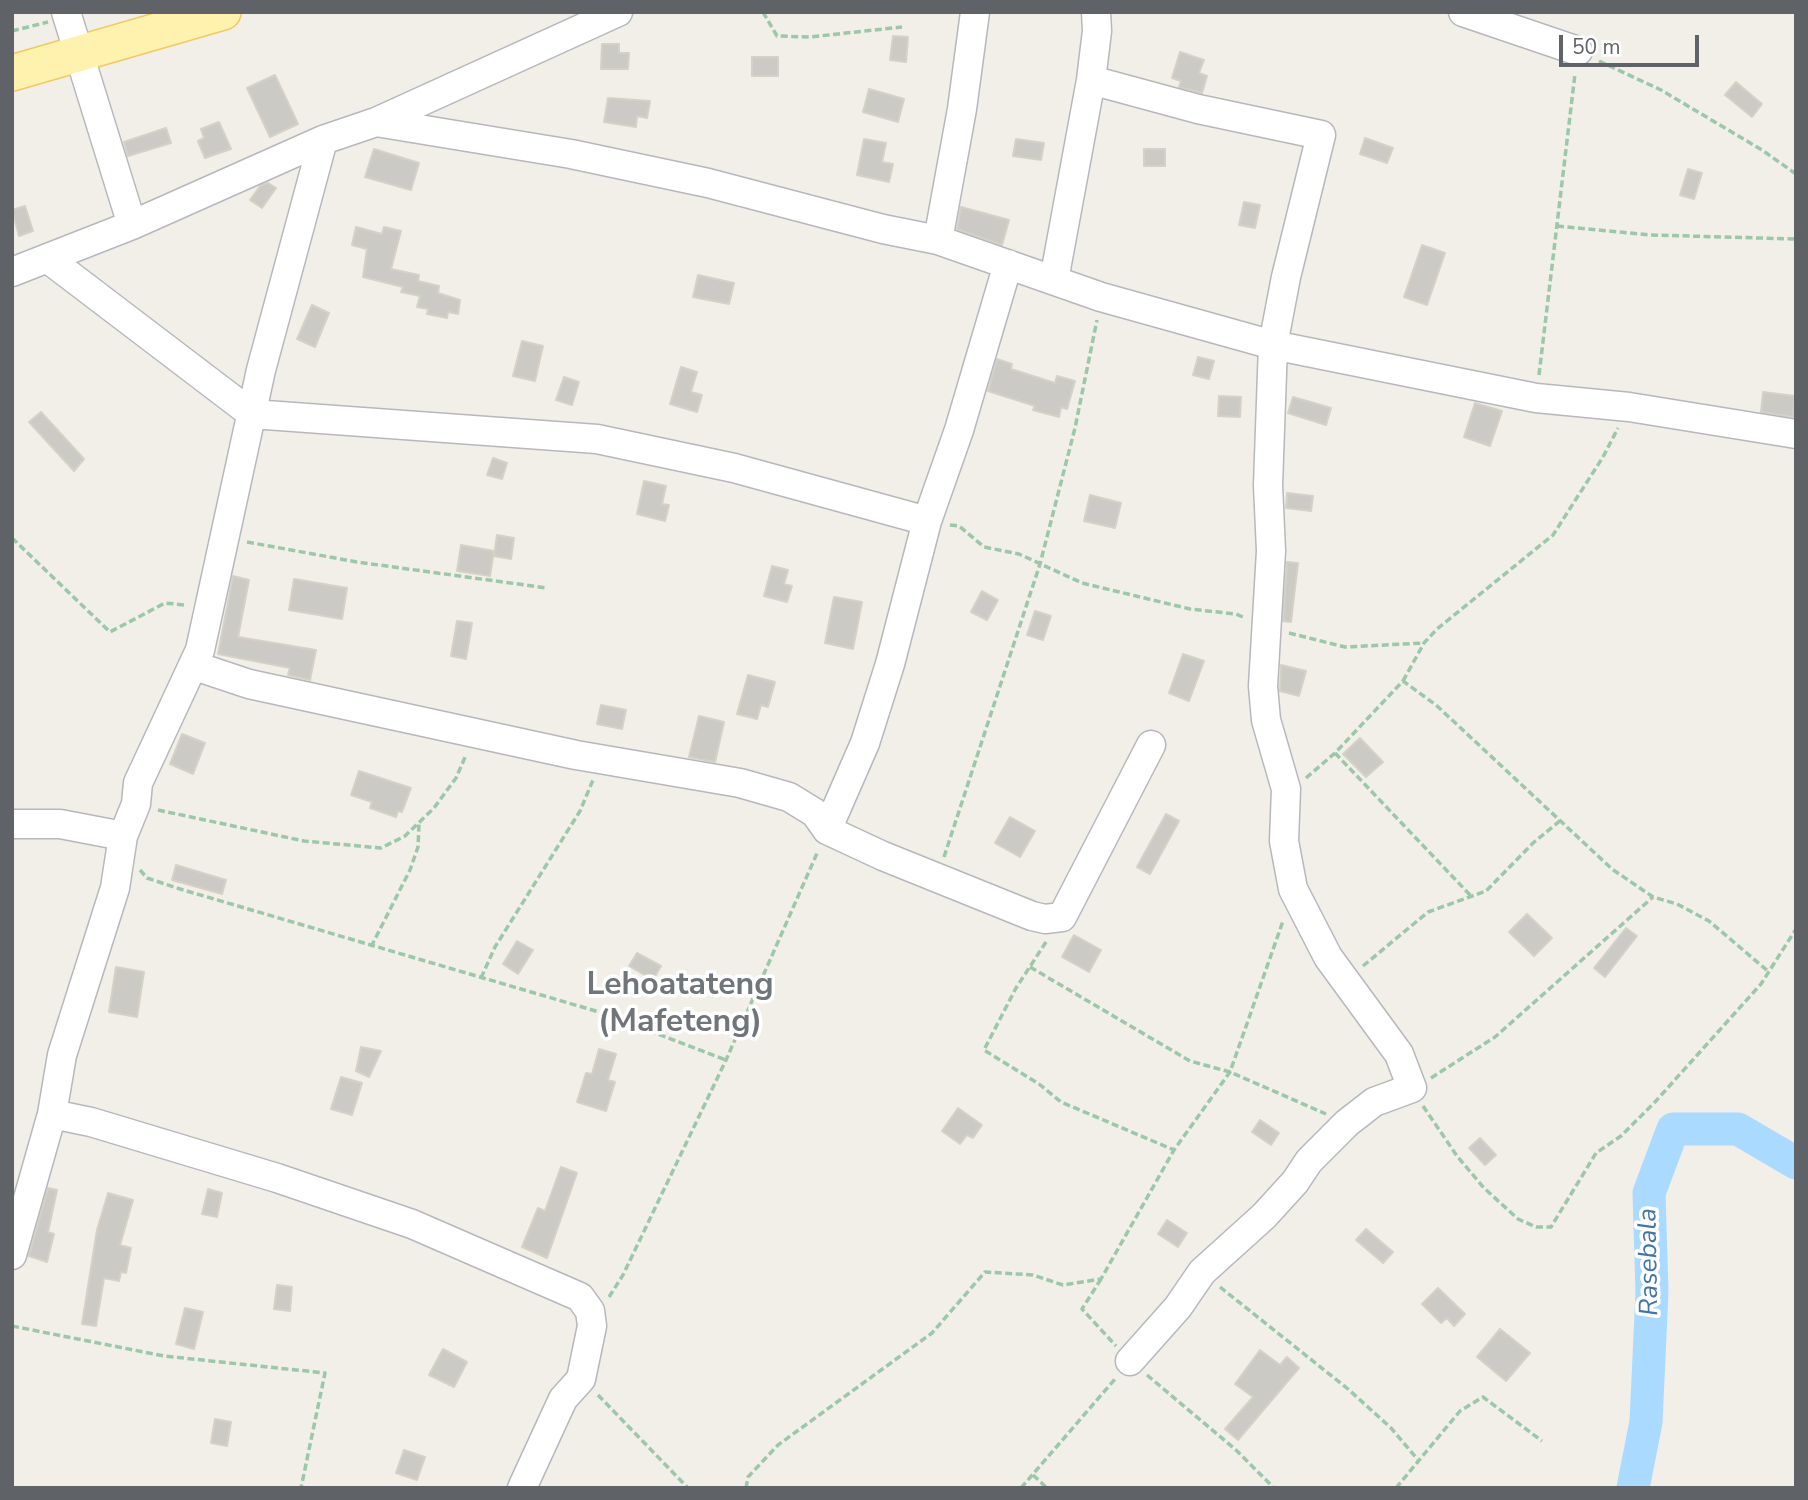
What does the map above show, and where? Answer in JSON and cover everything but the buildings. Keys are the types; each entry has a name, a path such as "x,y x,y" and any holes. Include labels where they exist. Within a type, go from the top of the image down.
{"main road":[{"path":"12,73 223,12"}],"street":[{"path":"12,272 132,225 323,140 376,122 618,12"},
{"path":"937,240 962,109 975,12"},
{"path":"1054,280 1091,80 1097,31 1096,12"},
{"path":"1463,12 1578,51"},
{"path":"67,15 132,225"},
{"path":"1091,80 1198,109 1321,135 1286,277 1273,345 1268,485 1271,551 1263,686 1266,720 1286,789 1284,841 1293,889 1328,957 1399,1054 1412,1088 1374,1102 1347,1123 1309,1161 1295,1182 1264,1216 1202,1272 1178,1307 1130,1361"},
{"path":"376,122 583,157 708,183 870,226 937,240 1101,297 1273,345 1536,398 1629,407 1796,434"},
{"path":"12,1255 52,1114 62,1055 115,888 121,844 135,804 138,783 195,666 251,414 288,263 323,140"},
{"path":"47,258 251,414 597,439 734,468 928,521"},
{"path":"827,830 865,743 890,664 928,521 959,430 1008,264"},
{"path":"195,666 249,684 603,758 740,783 789,797 815,813 827,830 1032,916 1062,917 1151,745"},
{"path":"12,824 60,824 121,844"},
{"path":"52,1114 91,1122 277,1178 412,1224 558,1285 580,1297 590,1311 591,1341 581,1379 563,1399 522,1488"}],"path":[{"path":"763,12 777,36 810,37 902,27"},
{"path":"12,31 67,15"},
{"path":"1536,398 1578,51 1661,90 1762,150 1796,174"},
{"path":"1557,226 1651,235 1796,239"},
{"path":"938,877 1040,564 1075,428 1101,297"},
{"path":"1286,789 1303,781 1335,753 1403,681 1424,643 1553,535 1603,457 1629,407"},
{"path":"928,521 959,526 984,547 1019,554 1082,583 1190,609 1236,614 1265,628 1345,647 1424,643"},
{"path":"12,538 110,632 165,603 180,602 206,619"},
{"path":"224,538 357,562 547,588"},
{"path":"1403,681 1436,705 1612,869 1653,897 1677,904 1709,921 1769,972"},
{"path":"135,804 246,831 353,847 381,848 405,836 456,778 476,732"},
{"path":"1335,753 1471,896"},
{"path":"481,978 495,947 580,811 603,758"},
{"path":"1346,979 1428,912 1486,891 1533,843 1561,820"},
{"path":"371,947 410,870 418,847 419,822"},
{"path":"590,1311 604,1305 623,1275 726,1060 827,830"},
{"path":"121,844 147,878 371,947 606,1014 726,1060"},
{"path":"1274,1488 1236,1450 1130,1361 1082,1309 1174,1150 1230,1072 1293,889"},
{"path":"1653,897 1495,1037 1458,1059 1443,1073 1412,1088 1457,1156 1485,1188 1518,1219 1536,1227 1551,1227 1596,1153 1621,1136 1655,1102 1769,972 1796,929"},
{"path":"1062,917 999,1017 984,1050 1039,1084 1061,1102 1174,1150"},
{"path":"1030,967 1190,1061 1230,1072 1347,1123"},
{"path":"746,1488 748,1477 778,1445 932,1334 985,1272 1033,1275 1063,1285 1101,1279"},
{"path":"1202,1272 1243,1308 1348,1389 1391,1428 1419,1461"},
{"path":"12,1326 164,1356 326,1373 300,1488"},
{"path":"1021,1488 1130,1361"},
{"path":"581,1379 688,1488"},
{"path":"1396,1488 1460,1410 1483,1397 1542,1441"},
{"path":"1034,1475 1047,1488"}],"waterway":[{"name":"Rasebala","path":"1633,1488 1646,1422 1652,1292 1649,1193 1673,1129 1738,1129 1796,1163"}],"district":[{"name":"Lehoatateng (Mafeteng)","path":"680,1004"}]}
